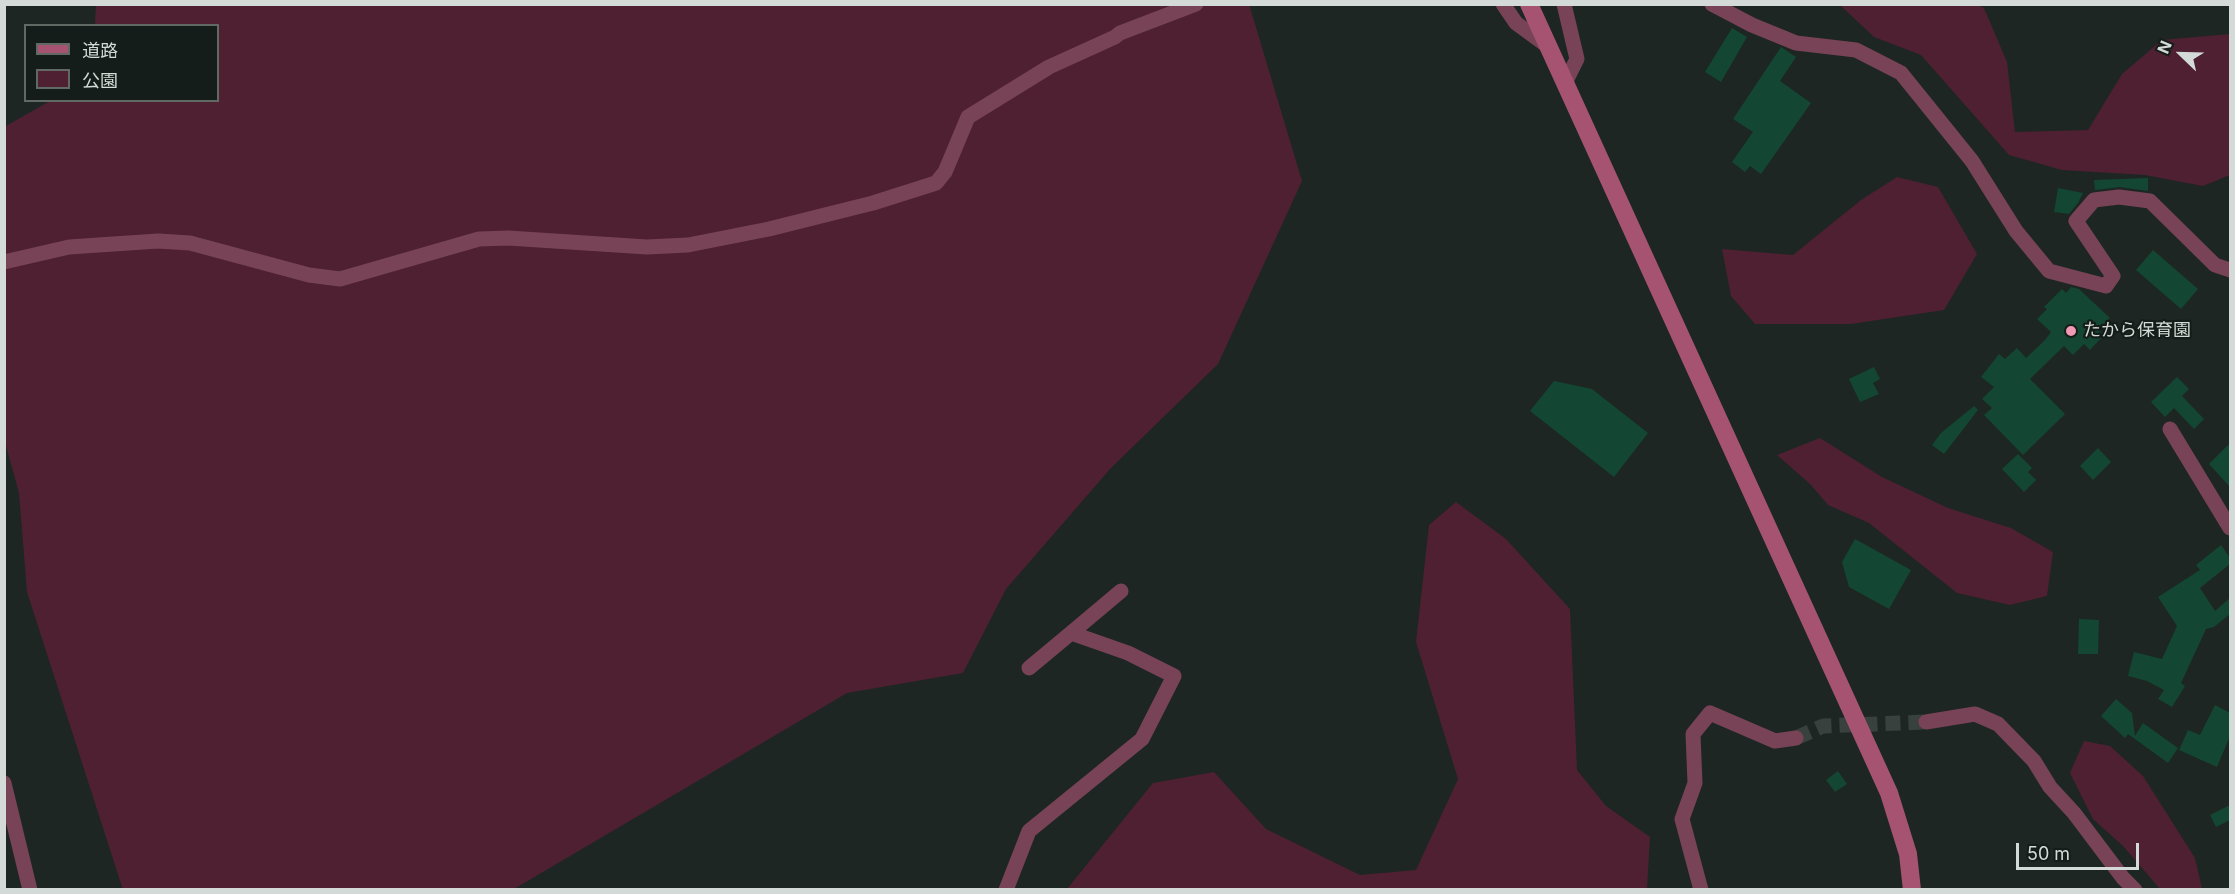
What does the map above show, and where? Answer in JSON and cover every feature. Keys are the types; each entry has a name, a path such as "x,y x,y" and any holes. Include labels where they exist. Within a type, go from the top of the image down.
{"street":[{"path":"4,262 69,247 158,241 190,243 309,275 340,279 479,239 508,238 647,248 688,245 769,229 873,203 936,183 945,172 968,117 1049,68 1120,33 1196,4"},
{"path":"1503,4 1516,23 1546,45"},
{"path":"1529,4 1889,793 1908,854 1912,890"},
{"path":"1564,4 1577,59 1565,83"},
{"path":"1712,4 1752,25 1796,43 1856,50 1901,73 1972,161 2016,231 2049,271 2106,286 2113,276 2076,221 2094,200 2119,197 2150,201 2215,265 2230,270"},
{"path":"2170,429 2230,528"},
{"path":"1029,668 1121,591"},
{"path":"1006,890 1029,831 1142,739 1174,676 1128,653 1071,633"},
{"path":"1701,890 1682,819 1695,783 1693,734 1710,713 1775,741 1796,738"},
{"path":"1926,722 1975,714 1998,724 2034,761 2050,787 2074,813 2123,878 2135,890"},
{"path":"4,783 30,890"}],"green space":[{"path":"1249,4 1302,181 1218,364 1111,468 1006,589 963,673 847,693 514,889 123,890 27,592 19,493 5,442 4,127 48,102 219,102 219,24 95,24 96,5"},
{"path":"1975,4 1984,8 2007,62 2015,132 2088,130 2122,74 2162,40 2230,34 2230,175 2203,186 2145,175 2062,170 2009,155 1921,55 1874,37 1840,5"},
{"path":"1897,177 1938,187 1977,254 1944,310 1851,324 1755,324 1731,296 1722,249 1793,255 1861,200"},
{"path":"1820,438 1882,477 1948,508 2011,528 2053,552 2047,596 2010,605 1957,593 1869,523 1828,505 1810,484 1777,455"},
{"path":"1456,502 1506,539 1570,609 1577,770 1606,806 1650,837 1647,889 1067,889 1153,783 1214,772 1266,829 1360,875 1416,870 1458,779 1416,642 1429,525"},
{"path":"2084,741 2110,746 2143,776 2195,858 2202,889 2160,889 2123,846 2093,819 2070,773"}],"building":[{"path":"1732,28 1747,37 1721,82 1705,72"},
{"path":"1781,47 1796,57 1780,81 1811,103 1761,174 1750,166 1745,172 1732,162 1753,132 1733,119"},
{"path":"2148,178 2148,191 2120,187 2095,190 2094,180"},
{"path":"2058,188 2083,193 2069,214 2054,212"},
{"path":"2153,250 2198,289 2181,309 2136,270"},
{"path":"2071,287 2079,289 2110,318 2098,330 2104,335 2090,350 2084,344 2073,355 2064,346 2030,379 2065,414 2023,455 1984,415 1992,408 1982,399 1994,387 1981,377 1999,354 2005,359 2017,348 2026,358 2045,340 2051,332 2037,319 2047,309 2044,307 2062,289 2066,293"},
{"path":"1874,367 1880,379 1873,383 1879,394 1860,402 1849,379"},
{"path":"2177,377 2189,389 2182,396 2204,419 2194,429 2174,408 2165,417 2151,402"},
{"path":"1554,381 1592,389 1648,433 1614,477 1530,411"},
{"path":"1974,406 1978,410 1944,454 1932,445 1941,433"},
{"path":"2230,443 2230,487 2209,464"},
{"path":"2098,448 2111,462 2093,480 2080,466"},
{"path":"2018,454 2032,468 2028,472 2036,480 2024,492 2002,469"},
{"path":"1855,539 1911,570 1889,609 1849,587 1842,562"},
{"path":"2221,545 2230,558 2230,564 2200,588 2215,611 2230,598 2230,614 2214,627 2206,629 2181,683 2185,686 2172,707 2158,699 2164,690 2147,681 2128,676 2134,652 2162,659 2177,626 2158,597 2200,570 2196,565"},
{"path":"2079,619 2099,620 2098,654 2078,654"},
{"path":"2116,699 2132,713 2135,736 2143,723 2178,748 2168,763 2128,734 2125,738 2101,716"},
{"path":"2215,705 2230,713 2230,736 2217,767 2179,750 2188,730 2200,735"},
{"path":"1838,771 1847,784 1835,792 1826,780"},
{"path":"2230,805 2230,820 2216,827 2210,815"}],"tunnel":[{"path":"1796,738 1823,726 1926,722"}],"place":[{"name":"たから保育園","path":"2071,331"}]}
